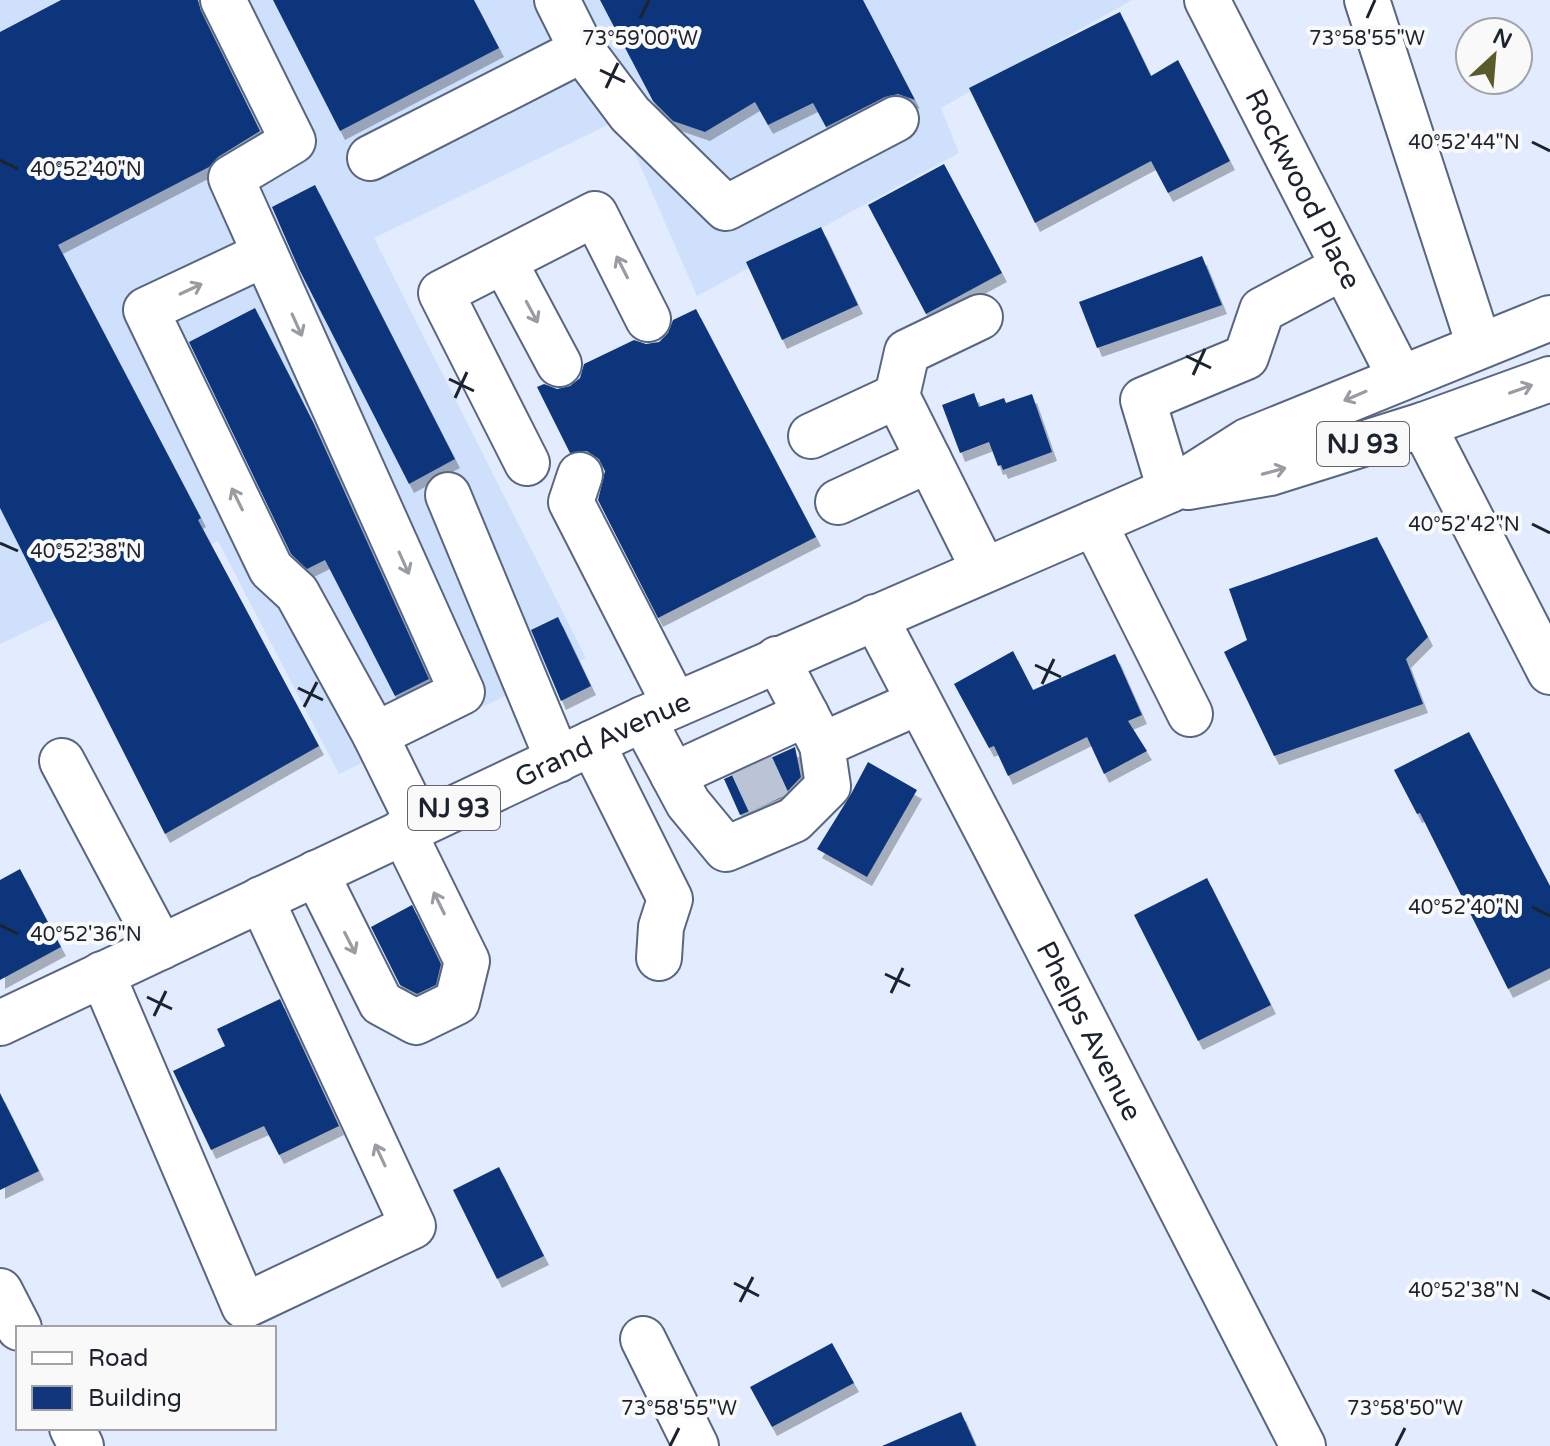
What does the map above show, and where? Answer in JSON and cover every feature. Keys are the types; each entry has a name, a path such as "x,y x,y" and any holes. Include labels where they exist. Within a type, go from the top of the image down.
{"main road":[{"path":"223,0 293,141 231,178 462,692 375,735"},
{"path":"557,0 582,50 630,114 726,208 896,119"},
{"name":"Rockwood Place","path":"1207,0 1400,377"},
{"path":"1367,0 1479,345"},
{"path":"370,158 582,50"},
{"path":"527,463 441,293 595,214 648,319"},
{"path":"265,254 146,310 271,569 297,593 375,735 467,961 457,1002 416,1022 381,1003 316,873"},
{"path":"504,261 559,364"},
{"path":"1170,490 1143,400 1246,357 1262,310 1343,267"},
{"path":"980,317 907,352 897,396 984,570"},
{"name":"Grand Avenue","path":"0,1023 659,712 1170,490 1247,441 1550,318"},
{"name":"Grand Avenue","path":"1170,490 1270,473 1423,425 1550,379"},
{"path":"811,436 897,396"},
{"path":"1423,425 1550,672"},
{"path":"838,502 929,460"},
{"path":"580,475 571,502 659,712 673,775 688,803 726,849 761,784 814,730 919,702"},
{"path":"448,495 575,752 670,899 661,927 659,958"},
{"path":"1094,523 1190,714"},
{"name":"Phelps Avenue","path":"875,617 1303,1446"},
{"path":"673,775 761,784 794,820 828,786 814,730 777,659"},
{"path":"62,761 161,947"},
{"path":"102,974 244,1306 413,1226 261,899"},
{"path":"0,1291 18,1326"},
{"path":"643,1339 696,1446"}],"shaded area":[{"path":"0,0 1132,0 941,108 959,153 697,296 620,119 374,238 586,658 339,774 218,541 0,644"}],"building":[{"path":"61,0 198,0 260,131 218,157 209,167 58,245 201,518 198,520 319,746 165,834 0,508 0,32"},
{"path":"273,0 474,0 499,48 340,131"},
{"path":"600,0 863,0 915,100 898,94 885,97 826,127 813,103 768,125 755,102 705,132 673,121 653,101"},
{"path":"1120,12 1151,76 1178,60 1230,161 1168,193 1151,161 1035,223 969,88"},
{"path":"944,164 1002,273 926,314 868,205"},
{"path":"315,185 455,459 409,484 299,269 272,207"},
{"path":"821,227 858,305 782,340 746,262"},
{"path":"1202,256 1222,305 1097,348 1079,302"},
{"path":"255,308 313,422 429,679 395,696 325,560 307,569 291,554 189,342"},
{"path":"696,309 816,537 658,618 598,500 605,471 599,459 587,451 570,453 537,387 544,384 557,389 570,386 580,378 584,364 634,340 646,344 659,342 668,333 673,320"},
{"path":"974,393 979,407 1004,398 1006,403 1032,394 1052,452 1003,470 1001,465 998,466 989,442 960,453 942,405"},
{"path":"1377,537 1428,637 1406,659 1423,704 1274,756 1224,652 1247,640 1229,589"},
{"path":"558,617 591,686 561,701 531,630"},
{"path":"1013,651 1033,690 1115,654 1142,715 1128,721 1147,751 1104,774 1087,737 1008,776 994,746 989,748 954,684"},
{"path":"1469,732 1550,886 1550,968 1508,989 1420,813 1417,814 1394,770"},
{"path":"795,747 801,777 781,798 740,815 724,779"},
{"path":"868,762 917,790 867,877 817,849"},
{"path":"20,869 61,947 0,980 0,880"},
{"path":"1207,878 1271,1005 1198,1041 1134,915"},
{"path":"412,905 441,964 436,985 417,994 400,985 371,927"},
{"path":"280,999 339,1126 279,1155 264,1126 211,1150 173,1071 225,1046 217,1029"},
{"path":"0,1093 39,1171 0,1190"},
{"path":"499,1167 544,1256 497,1279 453,1190"},
{"path":"832,1343 854,1383 772,1427 750,1387"},
{"path":"961,1412 976,1446 882,1446"}],"tunnel":[{"path":"751,764 769,803"}]}
